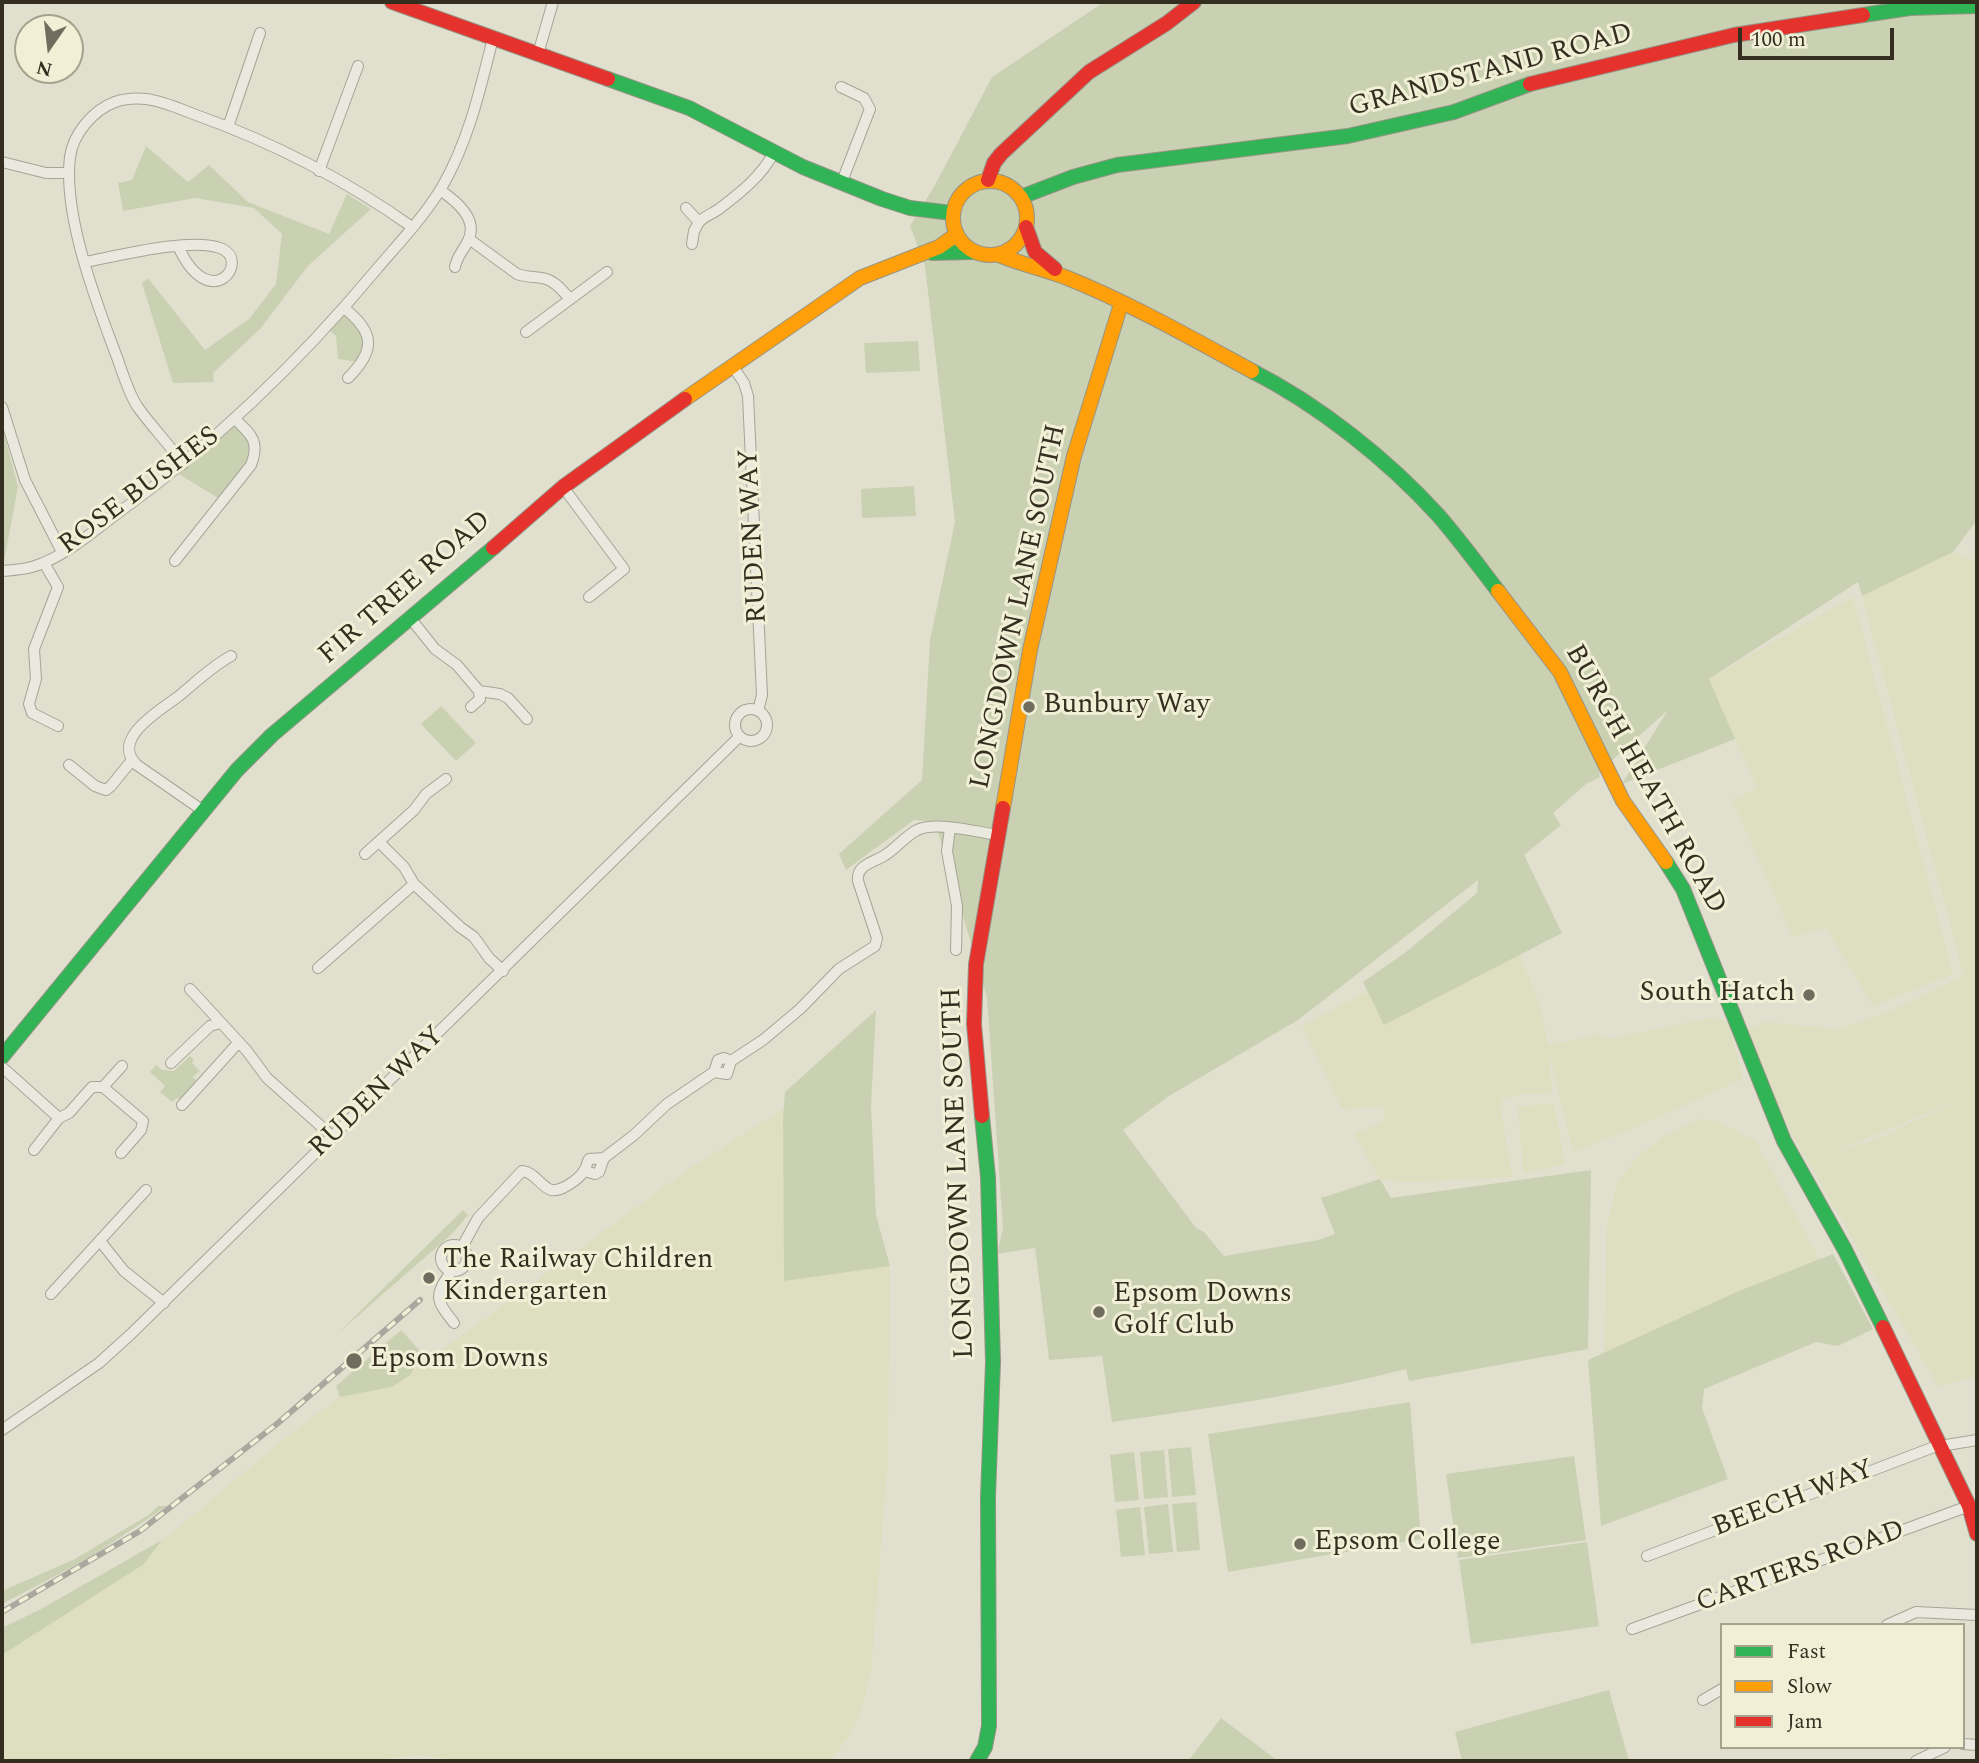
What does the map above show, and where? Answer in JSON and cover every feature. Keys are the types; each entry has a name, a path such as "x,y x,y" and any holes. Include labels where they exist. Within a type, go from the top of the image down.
{"main road":[{"path":"392,2 689,108 841,184 897,205 951,213"},
{"path":"988,180 994,163 1002,154 1089,72 1167,23 1194,2"},
{"name":"GRANDSTAND ROAD","path":"1021,197 1073,177 1117,165 1348,136 1440,116 1544,79 1734,35 1910,8 1977,6"},
{"path":"988,180 1003,184 1021,197 1027,212 1027,227 1014,247 999,255 984,256 973,252 957,234 951,213 957,201 971,186 988,180"},
{"name":"BURGH HEATH ROAD","path":"1027,227 1033,251 1040,260 1064,277"},
{"name":"FIR TREE ROAD","path":"2,1057 202,810 237,769 265,742 563,487 732,365 860,278 925,253 948,242 957,234"},
{"name":"FIR TREE ROAD","path":"925,253 973,252"},
{"name":"BURGH HEATH ROAD","path":"999,255 1064,277 1121,303 1278,384 1351,436 1437,514 1514,610 1560,672 1619,794 1683,889 1784,1141 1844,1250 1941,1447 1969,1506 1977,1534"},
{"name":"LONGDOWN LANE SOUTH","path":"977,1761 985,1747 989,1726 988,1497 993,1362 988,1177 974,1024 976,964 1030,650 1074,456 1121,303"}],"street":[{"path":"538,54 553,2"},
{"path":"228,127 260,33"},
{"name":"ROSE BUSHES","path":"2,571 25,569 44,563 183,464 235,419 344,309 440,190 460,154 473,119 493,38"},
{"path":"319,171 358,66"},
{"path":"841,88 864,98 870,109 841,184"},
{"path":"183,464 137,406 129,390 85,261 72,203 69,173 76,136 93,116 116,102 149,99 228,127 319,171 368,198 412,227"},
{"path":"692,244 699,222 716,212 756,178 774,152"},
{"path":"2,162 46,173 69,173"},
{"path":"440,190 466,213 470,225 469,239 457,257 455,267"},
{"path":"686,208 699,222"},
{"path":"469,239 517,274 526,278 545,278 569,298"},
{"path":"85,261 178,246 220,248 229,254 229,274 222,281 202,279 183,257 178,246"},
{"path":"526,332 607,272"},
{"path":"344,309 364,328 368,339 368,352 363,363 348,378"},
{"name":"RUDEN WAY","path":"732,365 744,383 748,396 762,695 758,711"},
{"path":"2,407 25,480 62,552"},
{"name":"ROSE BUSHES","path":"175,561 251,465 256,446 252,437 235,419"},
{"path":"563,487 624,569 589,597"},
{"name":"ROSE BUSHES","path":"44,563 58,587 34,649 36,679 29,704 32,713 58,726"},
{"path":"411,619 435,649 457,665 480,691 508,698 527,719"},
{"path":"202,810 132,760 131,740 140,725 231,656"},
{"path":"471,707 480,699 480,691"},
{"name":"RUDEN WAY","path":"747,710 758,711 763,715 767,726 762,737 750,741 739,737 734,726 737,716 747,710"},
{"name":"RUDEN WAY","path":"2,1430 99,1363 164,1303 739,737"},
{"path":"68,765 95,786 106,790 132,760"},
{"path":"365,854 414,810 426,794 446,779"},
{"path":"950,828 947,851 957,906 956,950"},
{"path":"462,1247 478,1218 522,1171 531,1173 550,1191 562,1189 585,1171 595,1174 599,1172 604,1158 667,1104 714,1072 727,1074 732,1061 763,1040 800,1009 839,969 875,946 877,937 857,876 863,866 893,850 918,830 950,828 998,835"},
{"path":"379,842 404,867 414,884 474,937 489,958 503,971"},
{"path":"318,968 414,884"},
{"path":"190,989 239,1042 267,1079 333,1137"},
{"path":"171,1063 210,1026 220,1023"},
{"path":"182,1105 239,1042"},
{"path":"103,1087 122,1066"},
{"path":"2,1068 60,1118"},
{"path":"34,1150 60,1118 69,1113 92,1087 103,1087 143,1121 141,1130 121,1153"},
{"path":"51,1294 146,1189"},
{"path":"100,1241 124,1271 164,1303"},
{"path":"452,1272 442,1264 441,1254 454,1244 462,1247 467,1262 460,1270 452,1272 438,1294 439,1303 454,1323"},
{"name":"BEECH WAY","path":"1647,1556 1934,1447 1977,1440"},
{"name":"CARTERS ROAD","path":"1632,1629 1969,1506"},
{"path":"1891,1623 1916,1612 1977,1615"},
{"path":"1703,1700 1720,1690"},
{"path":"1916,1761 1941,1749"}],"green space":[{"name":"Epsom Downs Golf Club","path":"1104,2 1977,2 1977,520 1953,552 1862,596 1858,582 1709,679 1735,739 1622,784 1668,710 1599,772 1600,777 1586,784 1553,813 1561,825 1524,855 1562,933 1384,1025 1363,982 1406,952 1477,893 1478,880 1298,1020 1169,1096 1123,1130 1196,1228 1204,1232 1224,1256 1318,1240 1335,1234 1321,1198 1380,1179 1391,1198 1591,1170 1588,1349 1409,1381 1406,1369 1296,1393 1112,1422 1102,1356 1049,1360 1035,1248 997,1254 1003,1228 987,997 935,822 914,820 846,870 839,854 922,780 930,640 955,522 925,266 910,226 935,185 992,77"},
{"path":"146,146 188,182 209,165 248,202 329,234 347,194 371,209 308,266 260,329 213,373 214,382 173,383 142,283 148,278 205,350 249,319 276,284 282,234 254,208 195,198 123,211 118,183 132,180"},
{"path":"344,308 364,328 363,363 338,359 336,336 326,327"},
{"path":"918,341 920,371 866,373 864,343"},
{"path":"235,419 246,429 254,456 223,501 174,471"},
{"path":"2,426 18,487 4,561 2,561"},
{"path":"914,486 916,516 862,518 861,489"},
{"path":"1953,552 1977,562 1977,1377 1938,1386 1778,1110 1748,1030 1764,1022 1840,1029 1889,1012 1964,976 1862,596","holes":["1970,1095 1882,1137 1823,1157"]},
{"path":"1853,597 1953,974 1873,1006 1826,928 1793,937 1732,800 1757,788 1709,679"},
{"path":"441,706 476,743 456,761 421,724"},
{"path":"1520,955 1540,1005 1548,1045 1598,1035 1608,1039 1714,1017 1729,1023 1743,1079 1573,1152 1549,1051 1552,1093 1504,1098 1500,1105 1512,1177 1409,1182 1380,1179 1354,1134 1383,1122 1385,1107 1342,1109 1302,1026 1368,991 1385,1024"},
{"path":"876,1010 871,1105 876,1215 890,1266 784,1281 785,1092"},
{"path":"190,1056 194,1060 192,1063 200,1071 193,1077 199,1083 182,1100 177,1098 172,1102 160,1092 165,1086 150,1072 156,1065 162,1070 174,1071"},
{"path":"1554,1104 1565,1164 1523,1173 1518,1106"},
{"path":"783,1109 784,1281 890,1266 888,1459 871,1673 862,1708 850,1736 829,1761 461,1761 420,1755 366,1761 2,1761 2,1655 144,1564 161,1542 294,1431 340,1397 392,1387 687,1170"},
{"path":"1698,1119 1717,1121 1756,1141 1820,1260 1739,1291 1604,1354 1607,1224 1618,1180 1642,1153 1664,1136"},
{"path":"463,1210 468,1215 453,1233 337,1334"},
{"path":"1833,1254 1873,1329 1838,1346 1816,1342 1704,1389 1702,1408 1728,1479 1601,1526 1588,1360 1739,1291"},
{"path":"401,1330 423,1354 410,1375 392,1387 340,1397 336,1386"},
{"path":"1410,1402 1421,1539 1228,1572 1208,1434"},
{"path":"1191,1447 1196,1495 1172,1497 1168,1449"},
{"path":"1164,1450 1168,1497 1144,1499 1140,1452"},
{"path":"1134,1452 1139,1500 1115,1502 1110,1455"},
{"path":"1574,1456 1586,1540 1458,1558 1446,1474"},
{"path":"1196,1502 1200,1550 1177,1552 1172,1504"},
{"path":"1168,1504 1173,1552 1149,1554 1144,1507"},
{"path":"158,1506 167,1506 89,1558 2,1604 2,1591 75,1559 150,1514"},
{"path":"1140,1507 1145,1555 1121,1557 1116,1510"},
{"path":"162,1540 144,1564 2,1655 2,1628 41,1609"},
{"path":"1587,1542 1599,1626 1471,1644 1459,1560"},
{"path":"1609,1690 1629,1761 1462,1761 1455,1732"},
{"path":"1221,1718 1278,1761 1188,1761"}],"railway":[{"path":"2,1612 140,1531 278,1423 420,1300"}],"traffic: fast":[{"path":"1863,15 1910,8 1977,6"},
{"path":"608,79 689,108 803,167 882,199 910,208 952,213"},
{"path":"1021,197 1073,177 1117,165 1348,136 1454,112 1530,84"},
{"path":"932,253 973,252"},
{"path":"1252,371 1302,400 1375,454 1438,515 1498,591"},
{"path":"2,1057 237,770 272,735 493,548"},
{"path":"1666,862 1683,889 1784,1141 1845,1250 1883,1327"},
{"path":"977,1761 985,1747 989,1726 988,1497 993,1362 988,1177 982,1116"}],"traffic: slow":[{"path":"990,181 1011,187 1021,197 1027,218 1021,239 1011,249 990,255 969,249 959,239 953,218 959,197 969,187 990,181"},
{"path":"685,399 860,278 939,247 957,234"},
{"path":"999,255 1065,277 1113,298 1252,371"},
{"path":"1003,808 1030,650 1074,456 1121,304"},
{"path":"1498,591 1560,672 1623,801 1666,862"}],"traffic: jam":[{"path":"392,2 608,79"},
{"path":"988,180 994,163 1001,154 1089,72 1167,23 1194,2"},
{"path":"1530,84 1734,35 1863,15"},
{"path":"1026,227 1035,252 1055,269"},
{"path":"493,548 563,487 685,399"},
{"path":"982,1116 974,1024 976,964 1003,808"},
{"path":"1883,1327 1969,1506 1977,1534"}],"place":[{"name":"Bunbury Way","path":"1029,707"},
{"name":"South Hatch","path":"1809,995"},
{"name":"The Railway Children Kindergarten","path":"429,1278"},
{"name":"Epsom Downs Golf Club","path":"1099,1312"},
{"name":"Epsom Downs","path":"354,1361"},
{"name":"Epsom College","path":"1300,1544"}]}
